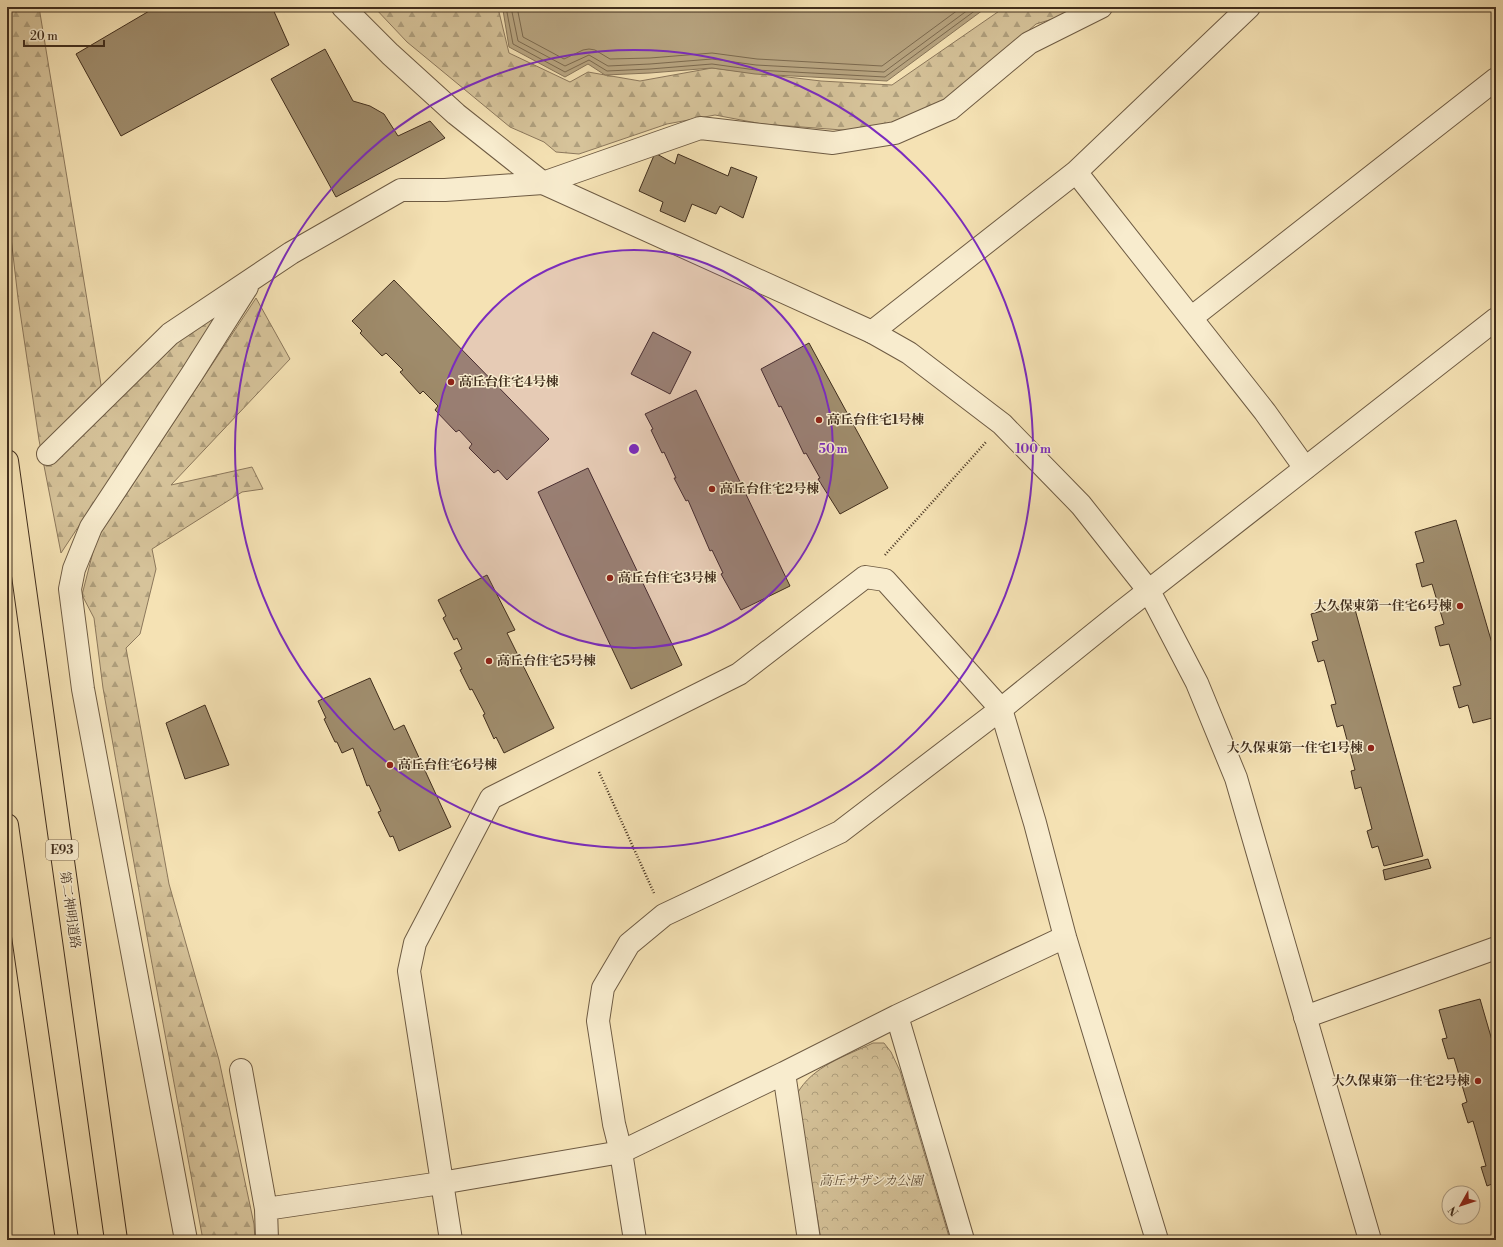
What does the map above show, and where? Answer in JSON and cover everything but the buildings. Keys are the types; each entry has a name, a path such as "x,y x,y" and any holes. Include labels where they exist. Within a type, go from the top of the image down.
{"highway":[{"name":"第二神明道路","path":"7,461 116,1240"},
{"path":"7,825 67,1240"}],"street":[{"path":"343,7 390,54 456,114 543,183 872,332 909,354 1002,424 1081,505 1149,591 1197,683 1236,778 1370,1240"},
{"path":"48,454 170,334 291,253 401,190 445,190 543,183 700,128 833,143 895,133 950,110 1029,43 1101,7"},
{"path":"872,332 1076,172 1250,7"},
{"path":"1191,318 1496,79"},
{"path":"1076,172 1265,412 1305,468"},
{"path":"186,1240 83,689 70,589 74,569 91,528 251,281"},
{"path":"635,1240 621,1152 614,1124 598,1021 603,988 629,944 664,915 840,832 1000,709 1496,319"},
{"path":"451,1240 409,972 416,943 491,798 739,674 865,577 885,580 1000,709 1035,823 1065,937 1157,1240"},
{"path":"266,1209 441,1183 621,1152 897,1016 1065,937"},
{"path":"1305,1017 1496,948"},
{"path":"897,1016 963,1240"},
{"path":"241,1070 266,1209 267,1240"},
{"path":"784,1073 809,1240"}],"path":[{"path":"865,577 1002,424"},
{"path":"589,750 664,915"}],"green space":[{"path":"7,7 39,7 103,397 172,341 218,315 61,553 39,440 18,298 7,203"},
{"path":"374,7 492,7 499,12 509,53 570,82 588,72 640,81 712,68 821,81 892,85 1005,7 1077,7 1066,15 1036,24 962,89 930,110 907,116 869,132 762,124 715,115 667,124 579,154 556,152 544,142 510,127 407,42"},
{"path":"256,298 290,359 171,485 252,467 263,489 242,492 152,549 156,569 140,634 126,648 169,884 219,1060 254,1224 255,1240 203,1240 103,688 94,618 82,595 96,540"},
{"name":"高丘サザンカ公園","path":"873,1043 884,1043 891,1052 900,1071 950,1240 821,1240 797,1094 803,1084 821,1069 841,1057"}],"water":[{"path":"500,7 987,7 887,81 755,74 712,68 605,75 588,64 565,77 509,47 503,10"}],"place":[{"name":"高丘台住宅4号棟","path":"451,382"},
{"name":"高丘台住宅1号棟","path":"819,420"},
{"name":"高丘台住宅2号棟","path":"712,489"},
{"name":"高丘台住宅3号棟","path":"610,578"},
{"name":"大久保東第一住宅6号棟","path":"1460,606"},
{"name":"高丘台住宅5号棟","path":"489,661"},
{"name":"大久保東第一住宅1号棟","path":"1371,748"},
{"name":"高丘台住宅6号棟","path":"390,765"},
{"name":"大久保東第一住宅2号棟","path":"1478,1081"}]}
